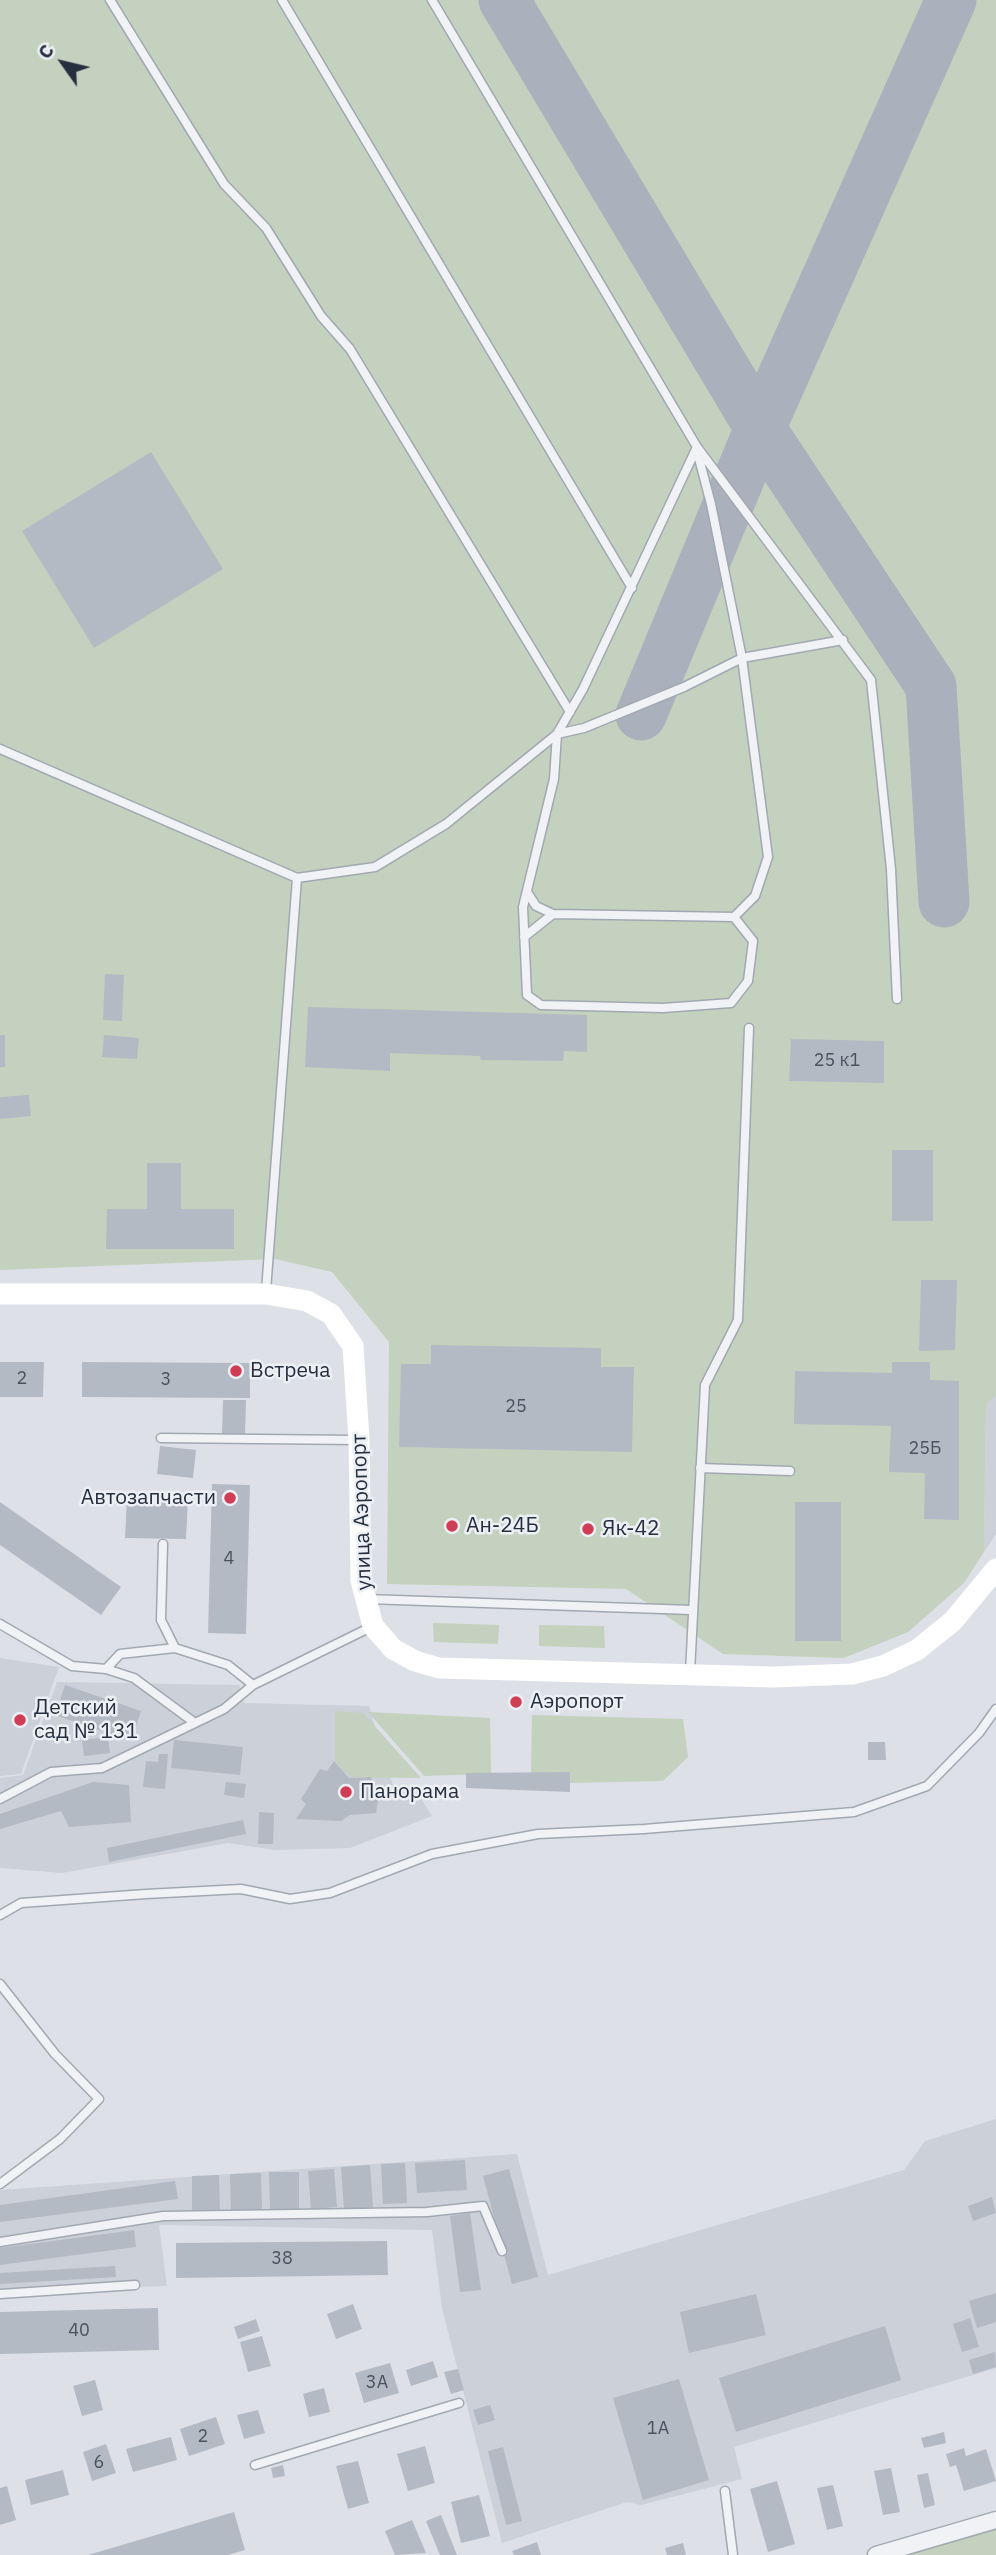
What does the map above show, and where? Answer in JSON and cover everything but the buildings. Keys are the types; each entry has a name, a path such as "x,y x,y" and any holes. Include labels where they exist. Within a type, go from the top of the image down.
{"main road":[{"name":"улица Аэропорт","path":"0,1294 266,1294 307,1301 331,1314 353,1346 359,1440 361,1580 364,1599 373,1626 393,1649 415,1661 439,1668 690,1675 833,1675 883,1666 916,1650 935,1637 967,1605 996,1569"}],"street":[{"path":"876,2555 902,2551 996,2520"}],"lane":[{"path":"110,0 224,184 266,228 321,316 350,349 570,712"},
{"path":"282,0 632,587"},
{"path":"432,0 696,447 871,680 891,869 897,999"},
{"path":"0,750 297,878 375,867 446,824 557,734 632,587 696,447"},
{"path":"527,892 537,906 553,914 734,917 755,897 768,857 742,658 711,504 696,447"},
{"path":"557,734 584,728 684,687 742,658 843,640"},
{"path":"557,734 554,779 523,907 527,995 541,1005 663,1008 731,1003 748,981 752,941 734,917"},
{"path":"266,1294 297,878"},
{"path":"524,937 553,914"},
{"path":"690,1675 705,1385 738,1320 749,1028"},
{"path":"161,1438 359,1440"},
{"path":"700,1468 790,1471"},
{"path":"163,1544 161,1620 175,1648"},
{"path":"364,1599 692,1610"},
{"path":"0,1624 72,1666 106,1669 134,1678 195,1723"},
{"path":"0,1799 51,1772 102,1768 223,1709 253,1685 373,1626"},
{"path":"106,1669 120,1654 175,1648 228,1665 253,1685"},
{"path":"0,1915 21,1903 146,1894 241,1889 290,1899 330,1893 432,1854 538,1833 644,1829 854,1812 927,1786 979,1733 996,1709"},
{"path":"0,1984 55,2054 99,2099 60,2138 0,2184"},
{"path":"0,2242 163,2216 427,2212 483,2206 502,2251"},
{"path":"0,2294 135,2285"},
{"path":"255,2465 460,2403"},
{"path":"724,2491 733,2555"}],"shaded area":[{"path":"996,1396 996,1534 984,1552 986,1402"},
{"name":"Детский сад № 131","path":"0,1658 59,1667 21,1774 0,1776"},
{"path":"57,1682 239,1685 244,1703 369,1706 393,1785 414,1787 432,1816 350,1848 275,1850 228,1843 62,1873 0,1868 0,1778 23,1775"},
{"path":"996,2119 996,2368 734,2447 742,2479 641,2505 627,2502 502,2543 442,2308 432,2230 159,2225 167,2286 0,2290 0,2190 517,2154 548,2275 904,2170 925,2141"}],"green space":[{"path":"0,0 996,0 996,1396 986,1403 984,1552 964,1583 908,1632 844,1658 723,1654 626,1589 387,1584 389,1342 332,1272 275,1259 0,1270"},
{"path":"433,1623 499,1625 498,1644 434,1642"},
{"path":"539,1625 604,1626 605,1648 539,1646"},
{"path":"335,1711 363,1713 421,1778 351,1777 335,1762"},
{"path":"368,1712 490,1718 491,1774 424,1776"},
{"path":"532,1715 683,1719 688,1757 663,1781 570,1783 531,1775"},
{"path":"996,2527 996,2555 901,2555"}],"taxiway":[{"path":"504,0 760,428 931,686 944,902"},
{"path":"641,715 760,428 951,0"}],"place":[{"name":"Встреча","path":"236,1371"},
{"name":"Автозапчасти","path":"230,1498"},
{"name":"Ан-24Б","path":"452,1526"},
{"name":"Як-42","path":"588,1529"},
{"name":"Аэропорт","path":"516,1702"},
{"name":"Детский сад № 131","path":"20,1720"},
{"name":"Панорама","path":"346,1792"}]}
